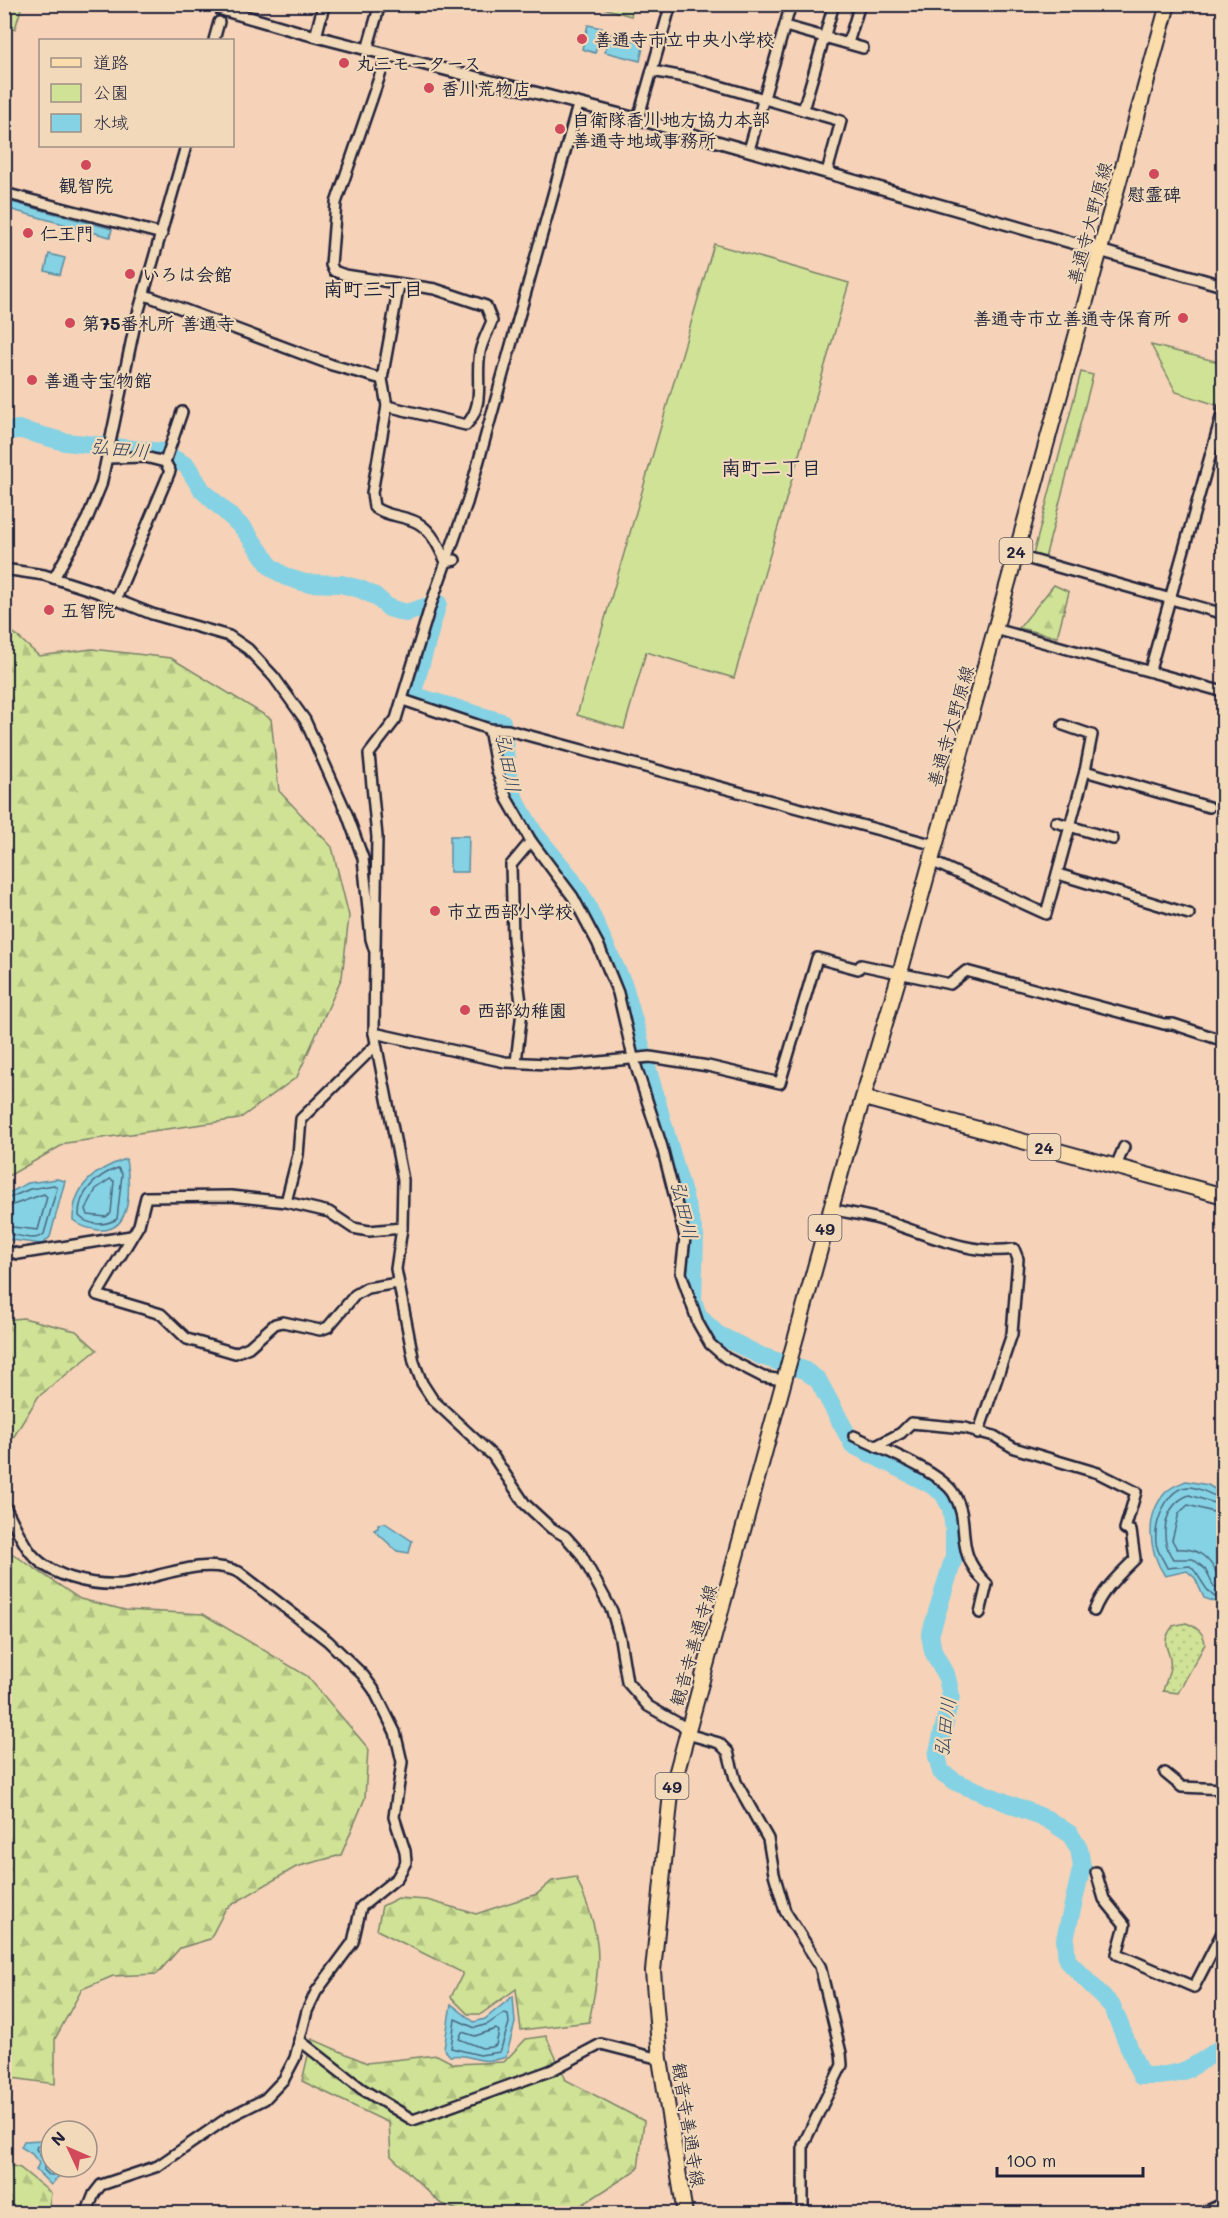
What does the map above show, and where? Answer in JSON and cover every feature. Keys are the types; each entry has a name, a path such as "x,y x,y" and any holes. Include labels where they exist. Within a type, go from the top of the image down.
{"main road":[{"name":"善通寺大野原線","path":"864,1098 1168,4"},
{"name":"24","path":"864,1098 1224,1196"},
{"name":"観音寺善通寺線","path":"685,2214 660,2059 653,1971 670,1793 856,1117 864,1098"}],"street":[{"path":"316,35 324,4"},
{"path":"367,50 380,4"},
{"path":"638,119 671,4"},
{"path":"750,150 791,4"},
{"path":"803,110 834,4"},
{"path":"848,44 860,4"},
{"path":"214,39 221,7 367,50 750,150 1224,286"},
{"path":"785,26 863,48"},
{"path":"387,55 335,206 336,232 331,264 334,271 345,275 435,289 486,306 492,321 480,353 478,399 474,417 466,425 387,406"},
{"path":"652,71 695,79 841,121 827,172"},
{"path":"578,105 450,561 416,651 396,720 369,754 377,837 378,938 375,952 375,1046 403,1180 402,1228 396,1269 414,1362 427,1392 493,1456 525,1504 551,1528 565,1536 581,1554 612,1611 620,1639 627,1682 648,1706 687,1731 718,1743 728,1752 736,1782 768,1839 774,1874 785,1911 820,1966 842,2065 802,2145 803,2214"},
{"path":"54,578 87,519 101,485 127,359 186,147"},
{"path":"4,193 162,234"},
{"path":"399,285 382,379 387,406 372,493 374,507 381,512 419,524 450,561"},
{"path":"145,295 332,365 382,379"},
{"path":"1150,670 1224,407"},
{"path":"116,599 170,471 165,462 182,412"},
{"path":"108,456 145,457 165,462"},
{"path":"1015,555 1224,614"},
{"path":"4,569 54,578 152,614 229,636 248,648 274,676 305,720 363,858 371,939 375,952"},
{"path":"995,629 1224,692"},
{"path":"403,700 492,729 508,730 935,845"},
{"path":"931,861 1046,914 1071,827 1092,735 1063,725"},
{"path":"492,729 497,771 507,799 531,841 573,897 598,944 618,993 685,1237 681,1273 698,1323 710,1344 726,1358 763,1377 786,1370"},
{"path":"1085,771 1209,807"},
{"path":"1056,822 1113,839"},
{"path":"516,1062 522,1011 513,939 512,865 531,841"},
{"path":"1058,874 1189,914"},
{"path":"374,1033 505,1062 578,1065 650,1057 708,1066 780,1083 817,958 858,969 861,965 950,984 966,971 1164,1024 1173,1024 1224,1041"},
{"path":"286,1202 298,1155 301,1119 375,1046"},
{"path":"1116,1166 1124,1147"},
{"path":"398,1283 367,1288 355,1295 328,1327 320,1330 283,1322 275,1324 249,1347 235,1353 187,1339 161,1314 97,1295 139,1225 146,1197 231,1197 286,1202 329,1212 353,1228 369,1231 402,1228"},
{"path":"831,1209 884,1221 938,1239 999,1251 1014,1249 1018,1271 1012,1334 978,1434"},
{"path":"4,1250 18,1254 131,1236"},
{"path":"876,1446 901,1433 911,1423 965,1428 978,1434 994,1436 1014,1448 1098,1473 1136,1492 1125,1529 1131,1531 1135,1559 1112,1582 1094,1611"},
{"path":"854,1436 940,1478 955,1495 966,1558 987,1584 980,1613"},
{"path":"4,1505 29,1550 48,1569 65,1575 103,1583 125,1584 206,1565 226,1567 239,1572 328,1641 363,1675 374,1690 395,1732 402,1762 394,1817 405,1851 406,1862 397,1878 361,1907 353,1942 316,1992 307,2011 284,2079 265,2099 229,2117 158,2166 101,2185 94,2194 86,2214"},
{"path":"1166,1773 1182,1787 1224,1790"},
{"path":"1096,1872 1104,1899 1125,1925 1118,1954 1167,1973 1194,1987 1224,1929"},
{"path":"299,2040 362,2089 413,2120 552,2070 601,2044 660,2059"},
{"path":"1200,2214 1224,2203"}],"green space":[{"path":"634,4 631,16 593,5"},
{"path":"4,5 22,5 15,29 11,28"},
{"path":"714,244 849,283 734,678 646,652 624,729 577,715"},
{"path":"1151,345 1223,363 1223,393 1220,406 1176,392"},
{"path":"1081,372 1093,375 1045,558 1033,555"},
{"path":"1054,585 1069,592 1057,637 1019,628"},
{"path":"5,625 39,656 92,649 171,658 271,719 279,791 332,847 349,916 342,977 297,1077 239,1119 66,1143 5,1178"},
{"path":"23,1318 76,1331 97,1350 38,1397 5,1451 5,1320"},
{"path":"4,1548 80,1599 125,1610 203,1614 307,1676 368,1748 365,1798 341,1855 296,1867 226,1908 210,1939 180,1948 157,1974 113,1976 82,1989 55,2039 55,2084 5,2077"},
{"path":"1186,1623 1199,1630 1205,1644 1178,1693 1163,1691 1170,1667 1166,1644 1168,1633 1173,1626"},
{"path":"576,1877 591,1917 598,1948 596,1981 589,2022 521,2030 516,1989 481,2014 468,2014 451,1997 463,1973 377,1930 382,1906 398,1898 427,1900 476,1914 537,1894 552,1881"},
{"path":"546,2036 566,2080 644,2121 638,2169 574,2210 553,2214 465,2213 440,2203 391,2156 389,2123 302,2081 312,2039 367,2063 437,2055 454,2064 504,2062 526,2039"},
{"path":"5,2164 20,2168 51,2193 48,2213 14,2213 5,2206"}],"water":[{"path":"588,25 602,28 595,53 582,49"},
{"path":"610,34 644,43 640,61 605,52"},
{"path":"4,200 112,229 110,237 5,208"},
{"path":"49,254 65,258 60,275 45,271"},
{"path":"450,836 469,836 468,872 450,872"},
{"path":"126,1159 127,1205 118,1224 110,1229 98,1230 85,1227 73,1220 77,1197 88,1180 105,1168"},
{"path":"57,1179 65,1181 50,1237 42,1244 5,1239 5,1195 28,1183"},
{"path":"1186,1481 1208,1485 1223,1494 1223,1599 1218,1603 1204,1598 1195,1578 1187,1571 1165,1576 1152,1546 1152,1523 1158,1502 1169,1489"},
{"path":"385,1523 412,1541 409,1553 397,1551 374,1530 378,1528 378,1524"},
{"path":"513,1996 515,2023 506,2057 482,2060 458,2055 450,2056 444,2049 451,2004 474,2022 485,2019"},
{"path":"39,2140 39,2163 32,2154 21,2147 24,2141"},
{"path":"45,2179 56,2179 51,2185"}],"waterway":[{"name":"弘田川","path":"4,433 18,429 65,442 162,452 187,466 202,490 244,529 271,567 286,577 305,583 341,584 360,589 375,596 389,608 406,613 438,603 412,695 502,722 507,771 515,800 534,833 570,877 585,901 624,986 695,1236 693,1300 698,1316 717,1334 761,1356 804,1370 818,1380 853,1445 930,1484 943,1493 951,1508 954,1557 930,1635 933,1651 947,1678 951,1696 937,1756 941,1772 958,1783 1047,1819 1070,1834 1079,1849 1082,1866 1065,1939 1067,1960 1112,2006 1141,2076 1168,2075 1186,2070 1224,2046"}],"place":[{"name":"善通寺市立中央小学校","path":"582,39"},
{"name":"丸三モータース","path":"344,63"},
{"name":"香川荒物店","path":"429,88"},
{"name":"自衛隊香川地方協力本部 善通寺地域事務所","path":"560,129"},
{"name":"観智院","path":"86,165"},
{"name":"慰霊碑","path":"1154,174"},
{"name":"仁王門","path":"28,233"},
{"name":"いろは会館","path":"130,274"},
{"name":"善通寺市立善通寺保育所","path":"1183,318"},
{"name":"第75番札所 善通寺","path":"70,323"},
{"name":"善通寺宝物館","path":"32,380"},
{"name":"五智院","path":"49,610"},
{"name":"市立西部小学校","path":"435,911"},
{"name":"西部幼稚園","path":"465,1010"}],"district":[{"name":"南町三丁目","path":"373,288"},
{"name":"南町二丁目","path":"771,467"}]}
